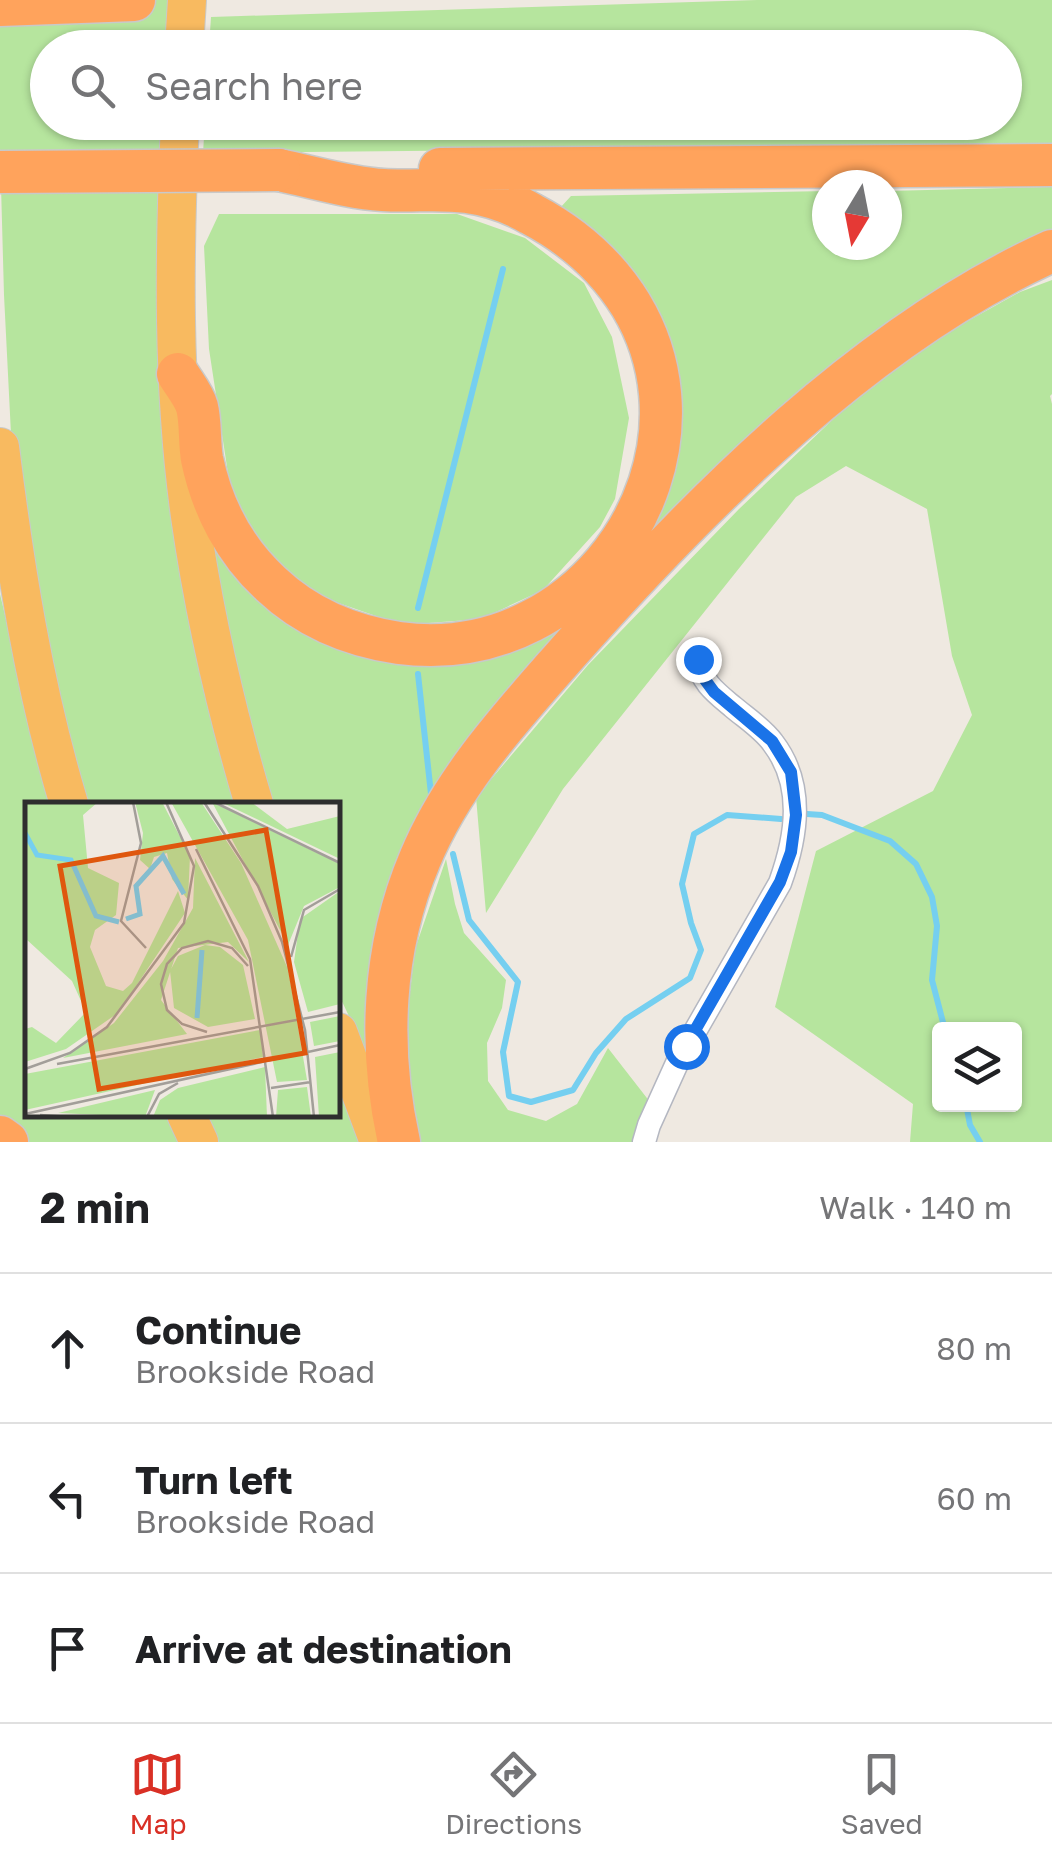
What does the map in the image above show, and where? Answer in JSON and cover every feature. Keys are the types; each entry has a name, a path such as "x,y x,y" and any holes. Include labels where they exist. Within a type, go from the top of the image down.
{"highway":[{"path":"0,4 134,0"},
{"path":"185,30 186,0"},
{"path":"179,140 178,374 190,513 201,589 235,740 253,802"},
{"path":"0,172 1052,165"},
{"path":"178,374 197,406 199,444 208,484 233,538 256,568 288,598 349,632 418,646 454,645 519,627 553,610 608,562 644,500 660,430 656,367 631,305 586,251 528,212 498,200 466,192 380,190 279,170"},
{"path":"400,1142 386,1046 392,955 418,862 469,772 618,596 792,426 918,327 997,277 1052,251"},
{"path":"0,447 31,647 68,802"},
{"path":"340,1037 380,1142"},
{"path":"187,1117 198,1142"},
{"path":"0,1137 7,1142"}],"street":[{"path":"644,1142 678,1061 780,882 791,852 796,815 791,772 772,741 714,692 700,673 698,659"}],"green space":[{"path":"0,0 168,0 166,30 30,30 30,140 164,140 240,802 82,802 52,677 11,434 0,149"},
{"path":"757,0 1052,0 1052,145 203,153 204,140 1022,140 1022,30 210,30 211,17"},
{"path":"1052,187 1052,240 922,315 466,761 374,1069 340,997 340,802 265,802 242,723 204,500 345,647 578,607 668,416 560,208 571,196 812,191 812,260 902,260 902,191"},
{"path":"219,214 457,214 525,238 584,283 612,337 629,418 615,499 600,527 543,590 481,619 402,625 327,599 278,569 231,493 209,349 204,246"},
{"path":"1052,280 1052,1142 910,1142 913,1104 775,1007 816,851 933,791 972,715 952,656 927,509 846,466 796,497 563,789 486,913 476,797 588,665 739,509 891,364 1020,292"},
{"path":"0,594 52,802 25,802 25,1117 170,1117 181,1142 20,1142 0,1129"},
{"path":"446,859 464,933 506,980 502,1008 487,1043 488,1081 508,1110 546,1121 577,1104 608,1048 650,1102 634,1142 414,1142 400,1078 415,949"},
{"path":"340,1078 364,1142 213,1142 202,1117 340,1117"}],"waterway":[{"path":"418,608 503,269"},
{"path":"418,674 431,794"},
{"path":"807,814 822,815 890,841 916,864 932,897 937,926 932,980 943,1022"},
{"path":"453,854 469,920 518,982 503,1052 509,1096 531,1102 573,1090 596,1053 626,1019 690,978 701,950 682,884 694,834 727,815 781,819"},
{"path":"968,1112 980,1142"}],"route":[{"path":"686,1046 780,882 791,852 796,815 791,772 772,741 714,692 700,673 698,659"}]}
